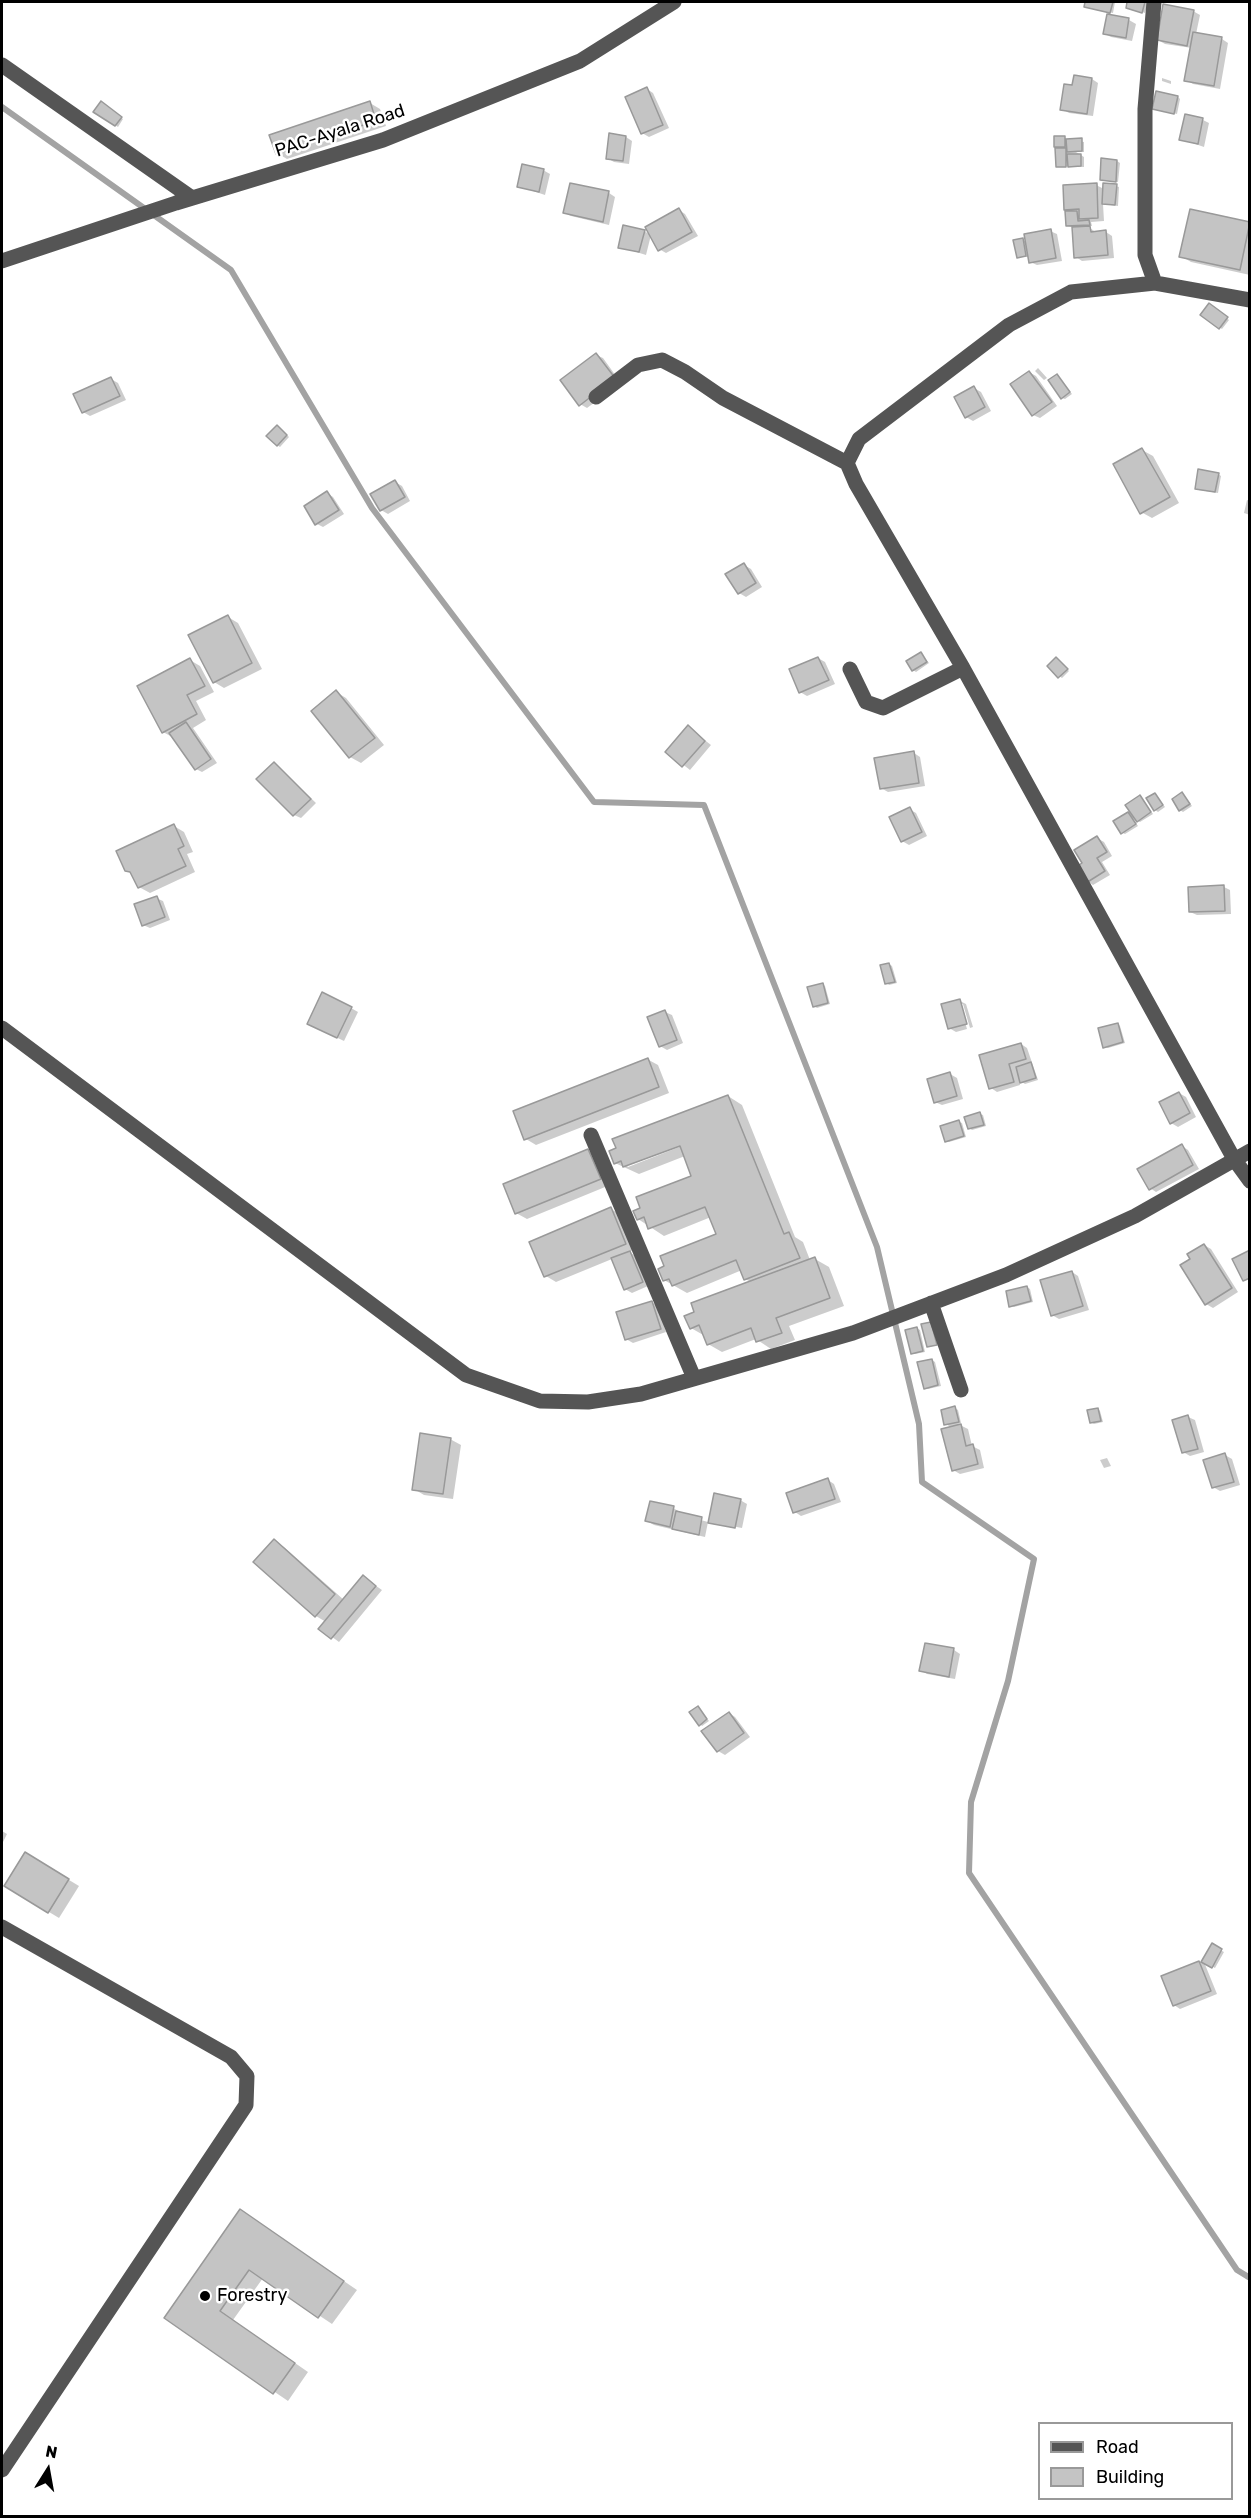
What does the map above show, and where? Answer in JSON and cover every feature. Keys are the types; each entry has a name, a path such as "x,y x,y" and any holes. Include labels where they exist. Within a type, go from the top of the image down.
{"street":[{"name":"PAC-Ayala Road","path":"2,261 176,203 383,140 580,61 674,2"},
{"path":"1154,2 1145,109 1145,255 1155,284"},
{"path":"2,65 192,198"},
{"path":"847,463 859,439 1009,325 1071,292 1155,284 1250,300"},
{"path":"596,397 638,365 662,360 685,372 723,398 847,463 856,484 963,668 1234,1159 1250,1181"},
{"path":"850,669 866,702 883,708 963,668"},
{"path":"2,1028 466,1375 500,1389 540,1401 588,1402 641,1394 853,1333 1006,1275 1135,1216 1250,1151"},
{"path":"591,1135 694,1378"},
{"path":"932,1303 961,1390"},
{"path":"2,1927 231,2057 247,2076 246,2105 2,2470"}],"building":[{"path":"1085,2 1113,2 1110,13 1084,7"},
{"path":"1127,2 1145,2 1142,13 1126,8"},
{"path":"1163,4 1194,10 1187,46 1157,40"},
{"path":"1107,14 1129,18 1126,38 1103,34"},
{"path":"1193,32 1222,37 1214,86 1184,81"},
{"path":"1074,75 1092,78 1087,114 1060,110 1064,84 1072,85"},
{"path":"647,87 663,125 641,134 625,97"},
{"path":"1156,91 1178,96 1174,114 1152,109"},
{"path":"101,101 122,117 115,126 93,112"},
{"path":"370,101 376,121 276,154 269,135"},
{"path":"1185,114 1203,118 1198,144 1179,140"},
{"path":"609,133 626,136 623,161 606,159"},
{"path":"1054,136 1065,136 1065,147 1054,147"},
{"path":"1082,138 1082,151 1067,152 1066,139"},
{"path":"1055,148 1066,148 1066,167 1056,167"},
{"path":"1067,154 1081,154 1081,166 1068,167"},
{"path":"1101,158 1117,160 1116,182 1100,180"},
{"path":"522,164 544,169 539,192 517,187"},
{"path":"570,183 609,191 603,222 563,213"},
{"path":"1097,183 1098,218 1079,219 1079,209 1064,210 1063,185"},
{"path":"1103,183 1117,184 1115,205 1102,204"},
{"path":"679,208 692,232 658,251 645,227"},
{"path":"1190,209 1250,222 1240,270 1179,257"},
{"path":"1065,211 1077,211 1078,221 1089,220 1090,225 1066,226"},
{"path":"623,225 645,230 639,252 618,248"},
{"path":"1090,226 1091,232 1106,230 1108,255 1074,258 1072,227"},
{"path":"1051,229 1056,258 1029,263 1024,234"},
{"path":"1023,238 1026,256 1017,258 1013,240"},
{"path":"1209,303 1228,317 1219,329 1200,315"},
{"path":"596,353 615,378 579,406 560,380"},
{"path":"1029,371 1052,402 1032,416 1010,384"},
{"path":"1057,374 1070,392 1061,399 1048,380"},
{"path":"111,377 120,396 82,413 73,394"},
{"path":"974,386 985,407 965,418 954,397"},
{"path":"277,425 287,435 277,446 266,436"},
{"path":"1142,448 1170,497 1140,514 1113,464"},
{"path":"1198,469 1219,473 1215,492 1195,489"},
{"path":"395,480 405,497 380,511 370,494"},
{"path":"327,491 339,510 315,525 304,506"},
{"path":"744,563 756,583 738,594 725,574"},
{"path":"228,615 252,663 213,683 188,635"},
{"path":"921,652 927,662 912,671 906,661"},
{"path":"818,657 829,680 799,693 789,669"},
{"path":"1056,657 1068,669 1058,678 1047,666"},
{"path":"190,658 205,686 187,695 197,714 162,733 137,686"},
{"path":"336,690 375,738 349,758 311,711"},
{"path":"186,722 211,759 195,770 169,733"},
{"path":"688,725 705,741 682,767 665,752"},
{"path":"914,751 919,783 880,789 874,758"},
{"path":"274,762 311,799 293,816 256,779"},
{"path":"1182,792 1190,804 1179,811 1172,799"},
{"path":"1155,793 1163,805 1154,811 1146,798"},
{"path":"1140,795 1151,812 1137,822 1125,805"},
{"path":"910,807 922,832 901,842 889,817"},
{"path":"1128,812 1136,824 1121,834 1113,821"},
{"path":"174,824 184,846 178,849 186,866 138,888 130,872 125,871 116,851"},
{"path":"1097,836 1107,852 1097,858 1105,871 1086,883 1076,867 1082,863 1074,850"},
{"path":"1224,885 1225,911 1189,912 1188,887"},
{"path":"157,896 165,917 142,926 134,904"},
{"path":"889,963 895,982 885,984 880,965"},
{"path":"823,983 828,1003 813,1007 807,987"},
{"path":"322,992 352,1007 337,1038 307,1024"},
{"path":"960,999 967,1024 948,1029 941,1004"},
{"path":"665,1010 677,1040 659,1047 647,1017"},
{"path":"1118,1023 1123,1042 1103,1048 1098,1028"},
{"path":"1021,1043 1026,1059 1009,1064 1014,1082 989,1089 979,1055"},
{"path":"648,1058 659,1087 524,1140 513,1111"},
{"path":"1031,1062 1036,1078 1020,1083 1016,1067"},
{"path":"950,1072 957,1096 934,1103 927,1079"},
{"path":"1179,1092 1190,1113 1170,1124 1159,1102"},
{"path":"728,1095 784,1234 789,1232 800,1258 744,1280 736,1260 672,1286 669,1279 663,1281 658,1269 664,1266 660,1256 716,1234 705,1207 648,1229 644,1217 637,1220 633,1211 640,1208 636,1197 691,1176 680,1146 623,1167 621,1161 614,1164 609,1151 616,1148 612,1139"},
{"path":"980,1112 984,1125 968,1129 964,1117"},
{"path":"959,1120 964,1136 945,1142 940,1126"},
{"path":"1182,1144 1193,1165 1149,1190 1137,1169"},
{"path":"588,1149 601,1179 515,1214 503,1184"},
{"path":"611,1207 626,1244 544,1277 529,1242"},
{"path":"1204,1244 1232,1288 1205,1305 1180,1265 1190,1259 1187,1254"},
{"path":"1250,1250 1250,1278 1243,1281 1232,1259"},
{"path":"630,1251 643,1282 624,1290 611,1258"},
{"path":"815,1257 830,1298 776,1318 782,1333 756,1342 751,1328 707,1345 699,1325 690,1329 684,1316 694,1312 691,1303"},
{"path":"1072,1271 1083,1306 1051,1316 1040,1280"},
{"path":"1027,1286 1031,1301 1009,1307 1006,1291"},
{"path":"652,1301 661,1329 625,1340 616,1312"},
{"path":"931,1322 937,1345 927,1347 921,1324"},
{"path":"917,1327 923,1351 911,1354 905,1330"},
{"path":"932,1359 938,1385 924,1389 917,1362"},
{"path":"955,1406 959,1422 944,1425 941,1410"},
{"path":"1098,1408 1101,1421 1090,1423 1087,1410"},
{"path":"1188,1415 1198,1449 1182,1453 1172,1420"},
{"path":"961,1424 966,1446 973,1444 978,1464 952,1471 941,1429"},
{"path":"420,1433 451,1438 443,1494 412,1490"},
{"path":"1225,1453 1234,1482 1212,1488 1203,1460"},
{"path":"828,1478 835,1499 793,1513 786,1493"},
{"path":"714,1493 741,1499 735,1528 708,1523"},
{"path":"650,1501 674,1506 670,1527 645,1521"},
{"path":"676,1511 702,1517 699,1535 672,1529"},
{"path":"274,1539 335,1594 315,1617 253,1562"},
{"path":"363,1575 376,1586 331,1639 318,1629"},
{"path":"925,1643 954,1648 949,1677 919,1671"},
{"path":"698,1706 707,1719 699,1726 689,1712"},
{"path":"729,1712 744,1733 717,1752 701,1731"},
{"path":"25,1852 69,1879 48,1913 4,1886"},
{"path":"1212,1943 1222,1949 1212,1968 1201,1962"},
{"path":"1199,1961 1211,1991 1173,2006 1161,1976"},
{"name":"Forestry","path":"240,2209 344,2281 318,2318 249,2270 220,2311 295,2363 273,2394 164,2318"}],"waterway":[{"path":"2,107 231,270 372,508 594,802 704,805 877,1247 919,1424 922,1482 1034,1559 1008,1681 971,1802 969,1873 1237,2270 1250,2278"}],"place":[{"name":"Forestry","path":"205,2296"}]}
